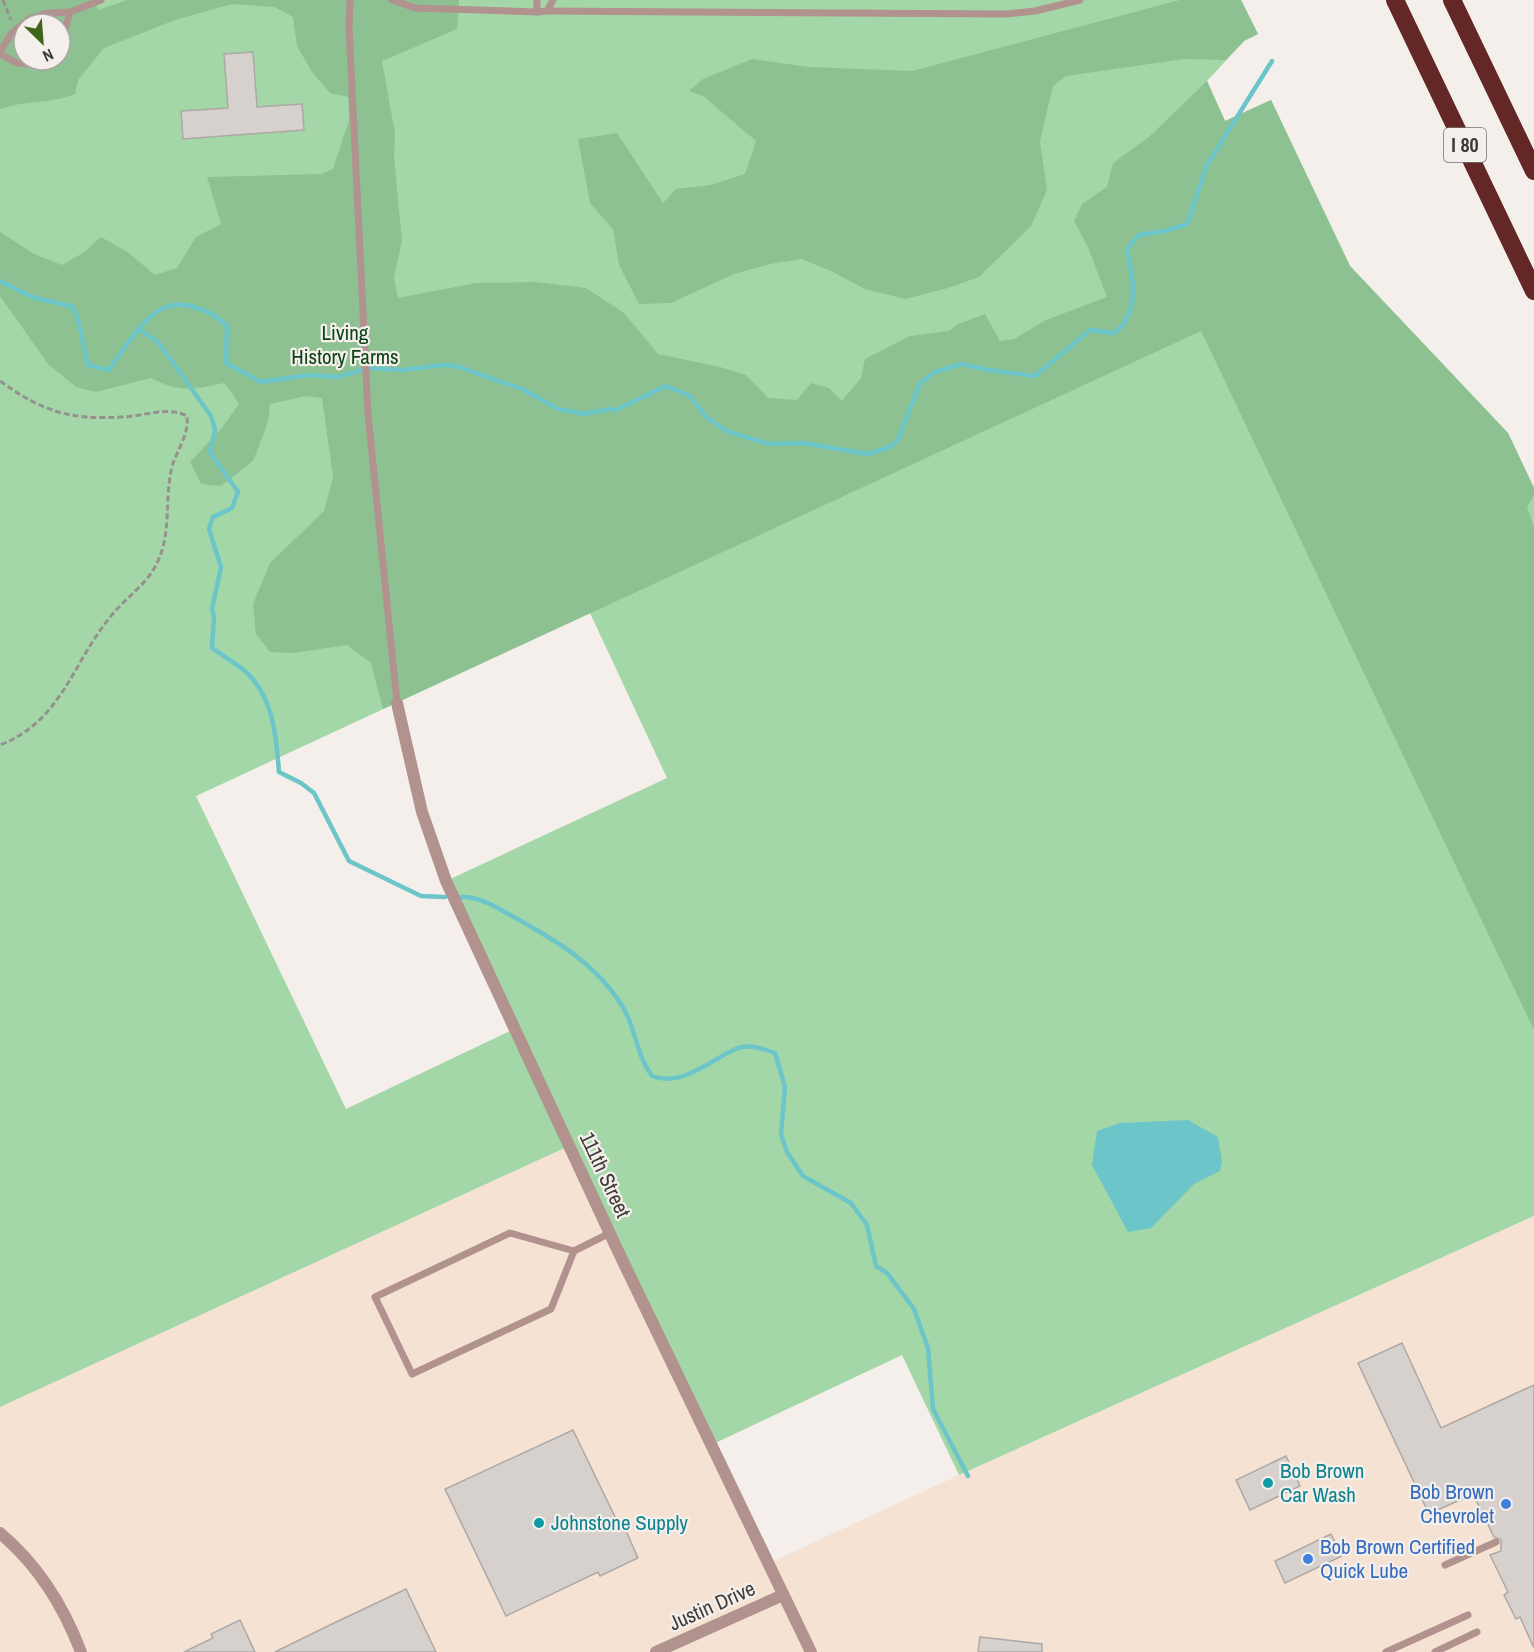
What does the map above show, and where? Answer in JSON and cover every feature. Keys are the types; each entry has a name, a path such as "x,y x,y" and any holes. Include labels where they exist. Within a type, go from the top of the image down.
{"highway":[{"name":"I 80","path":"1395,0 1534,291"},
{"name":"I 80","path":"1452,0 1534,171"}],"street":[{"name":"111th Street","path":"397,703 422,812 446,881 610,1233 811,1652"},
{"path":"0,1533 19,1550 49,1588 81,1652"},
{"name":"Justin Drive","path":"656,1652 783,1595"}],"lane":[{"path":"70,12 100,0"},
{"path":"350,0 349,27 359,193 368,414 397,703"},
{"path":"392,0 415,8 537,12 1005,14 1035,11 1080,0"},
{"path":"537,0 537,12"},
{"path":"547,11 553,0"},
{"path":"0,53 12,33"},
{"path":"574,1251 510,1233 375,1297 412,1374 551,1309 574,1251 610,1233"},
{"path":"1445,1566 1496,1542"},
{"path":"1386,1652 1468,1615"},
{"path":"1435,1652 1477,1632"}],"path":[{"path":"3,0 11,16"},
{"path":"0,381 42,408 82,416 102,417 176,410 187,416 188,429 171,469 166,538 148,578 109,618 41,721 17,738 0,745"}],"shaded area":[{"path":"569,1146 767,1564 1534,1216 1534,1652 0,1652 0,1407"}],"green space":[{"name":"Living History Farms","path":"0,0 1241,0 1258,34 1244,41 1207,81 1225,121 1271,100 1350,266 1508,433 1534,488 1534,1216 959,1475 902,1355 711,1445 569,1146 0,1407","holes":["590,613 667,778 446,881 514,1029 346,1109 196,796"]},
{"name":"Living History Farms","path":"0,0 94,0 98,10 127,0 459,0 457,29 382,61 395,133 394,157 402,240 394,278 398,298 476,283 536,282 586,288 624,313 658,354 746,375 768,398 797,400 811,383 829,388 842,401 861,378 865,359 910,336 949,331 958,324 985,314 1000,341 1014,339 1046,320 1107,297 1087,245 1074,221 1082,204 1107,187 1113,163 1150,136 1207,81 1225,121 1271,100 1350,266 1508,433 1534,488 1534,495 1527,508 1534,526 1534,1030 1201,331 383,709 371,663 347,645 293,653 270,652 256,634 253,604 270,563 324,511 333,477 322,398 306,396 270,404 268,422 253,461 221,486 201,484 190,462 221,429 239,404 225,383 188,389 171,386 151,378 96,392 76,387 48,364 0,296 0,232 34,254 62,265 83,253 101,237 129,253 155,275 177,268 196,237 221,224 207,177 321,174 333,169 349,120 348,97 330,93 312,72 297,46 293,17 274,7 232,4 175,20 104,48 78,80 75,94 0,109"},
{"path":"1180,0 1241,0 1258,34 1244,41 1226,60 1184,59 1066,76 1053,86 1040,141 1047,190 1031,226 979,277 948,288 905,299 865,289 831,271 801,259 770,264 734,274 671,303 639,304 619,265 613,229 590,203 578,139 617,133 663,203 676,189 711,185 745,174 756,141 703,96 689,91 703,79 752,59 810,67 912,71"}],"water":[{"path":"1188,1120 1218,1137 1222,1162 1220,1171 1194,1184 1151,1228 1128,1232 1092,1165 1097,1131 1120,1123"}],"building":[{"path":"253,52 257,107 302,104 304,130 183,139 181,111 228,108 224,54"},
{"name":"Bob Brown Chevrolet","path":"1402,1343 1441,1428 1534,1385 1534,1648 1520,1617 1516,1619 1504,1595 1508,1592 1490,1555 1501,1551 1501,1540 1494,1537 1473,1494 1429,1514 1358,1363"},
{"name":"Johnstone Supply","path":"573,1430 618,1523 622,1522 638,1558 600,1576 598,1572 506,1616 445,1489"},
{"name":"Bob Brown Car Wash","path":"1286,1456 1300,1486 1250,1510 1236,1480"},
{"name":"Bob Brown Certified Quick Lube","path":"1331,1534 1342,1556 1285,1583 1275,1561"},
{"path":"406,1589 436,1652 275,1652 332,1624"},
{"path":"240,1620 255,1652 184,1652 213,1638 211,1634"},
{"path":"980,1637 1042,1644 1042,1652 978,1652"}],"waterway":[{"path":"0,281 32,297 73,307 88,365 109,370 148,319 164,308 181,305 206,311 227,326 226,363 261,382 309,375 338,377 369,368 402,370 443,365 456,366 522,389 558,409 584,414 609,409 616,410 666,386 690,396 706,417 726,431 769,444 803,443 868,454 890,447 898,440 920,383 935,372 962,364 1035,376 1090,330 1114,333 1123,325 1132,305 1133,294 1127,249 1139,235 1165,231 1187,224 1207,165 1272,61"},
{"path":"139,329 158,342 211,416 215,430 210,452 238,492 232,508 213,517 209,529 221,567 212,609 214,617 212,648 246,672 263,694 272,719 279,772 301,783 314,793 349,861 421,896 445,897"},
{"path":"461,897 481,900 500,909 558,943 599,976 626,1012 642,1058 652,1076 663,1079 685,1075 743,1047 775,1053 785,1087 781,1134 787,1152 803,1176 851,1203 867,1225 876,1266 887,1273 914,1309 928,1348 933,1409 968,1476"}],"place":[{"name":"Bob Brown Car Wash","path":"1268,1483"},
{"name":"Bob Brown Chevrolet","path":"1506,1504"},
{"name":"Johnstone Supply","path":"539,1523"},
{"name":"Bob Brown Certified Quick Lube","path":"1308,1559"}]}
